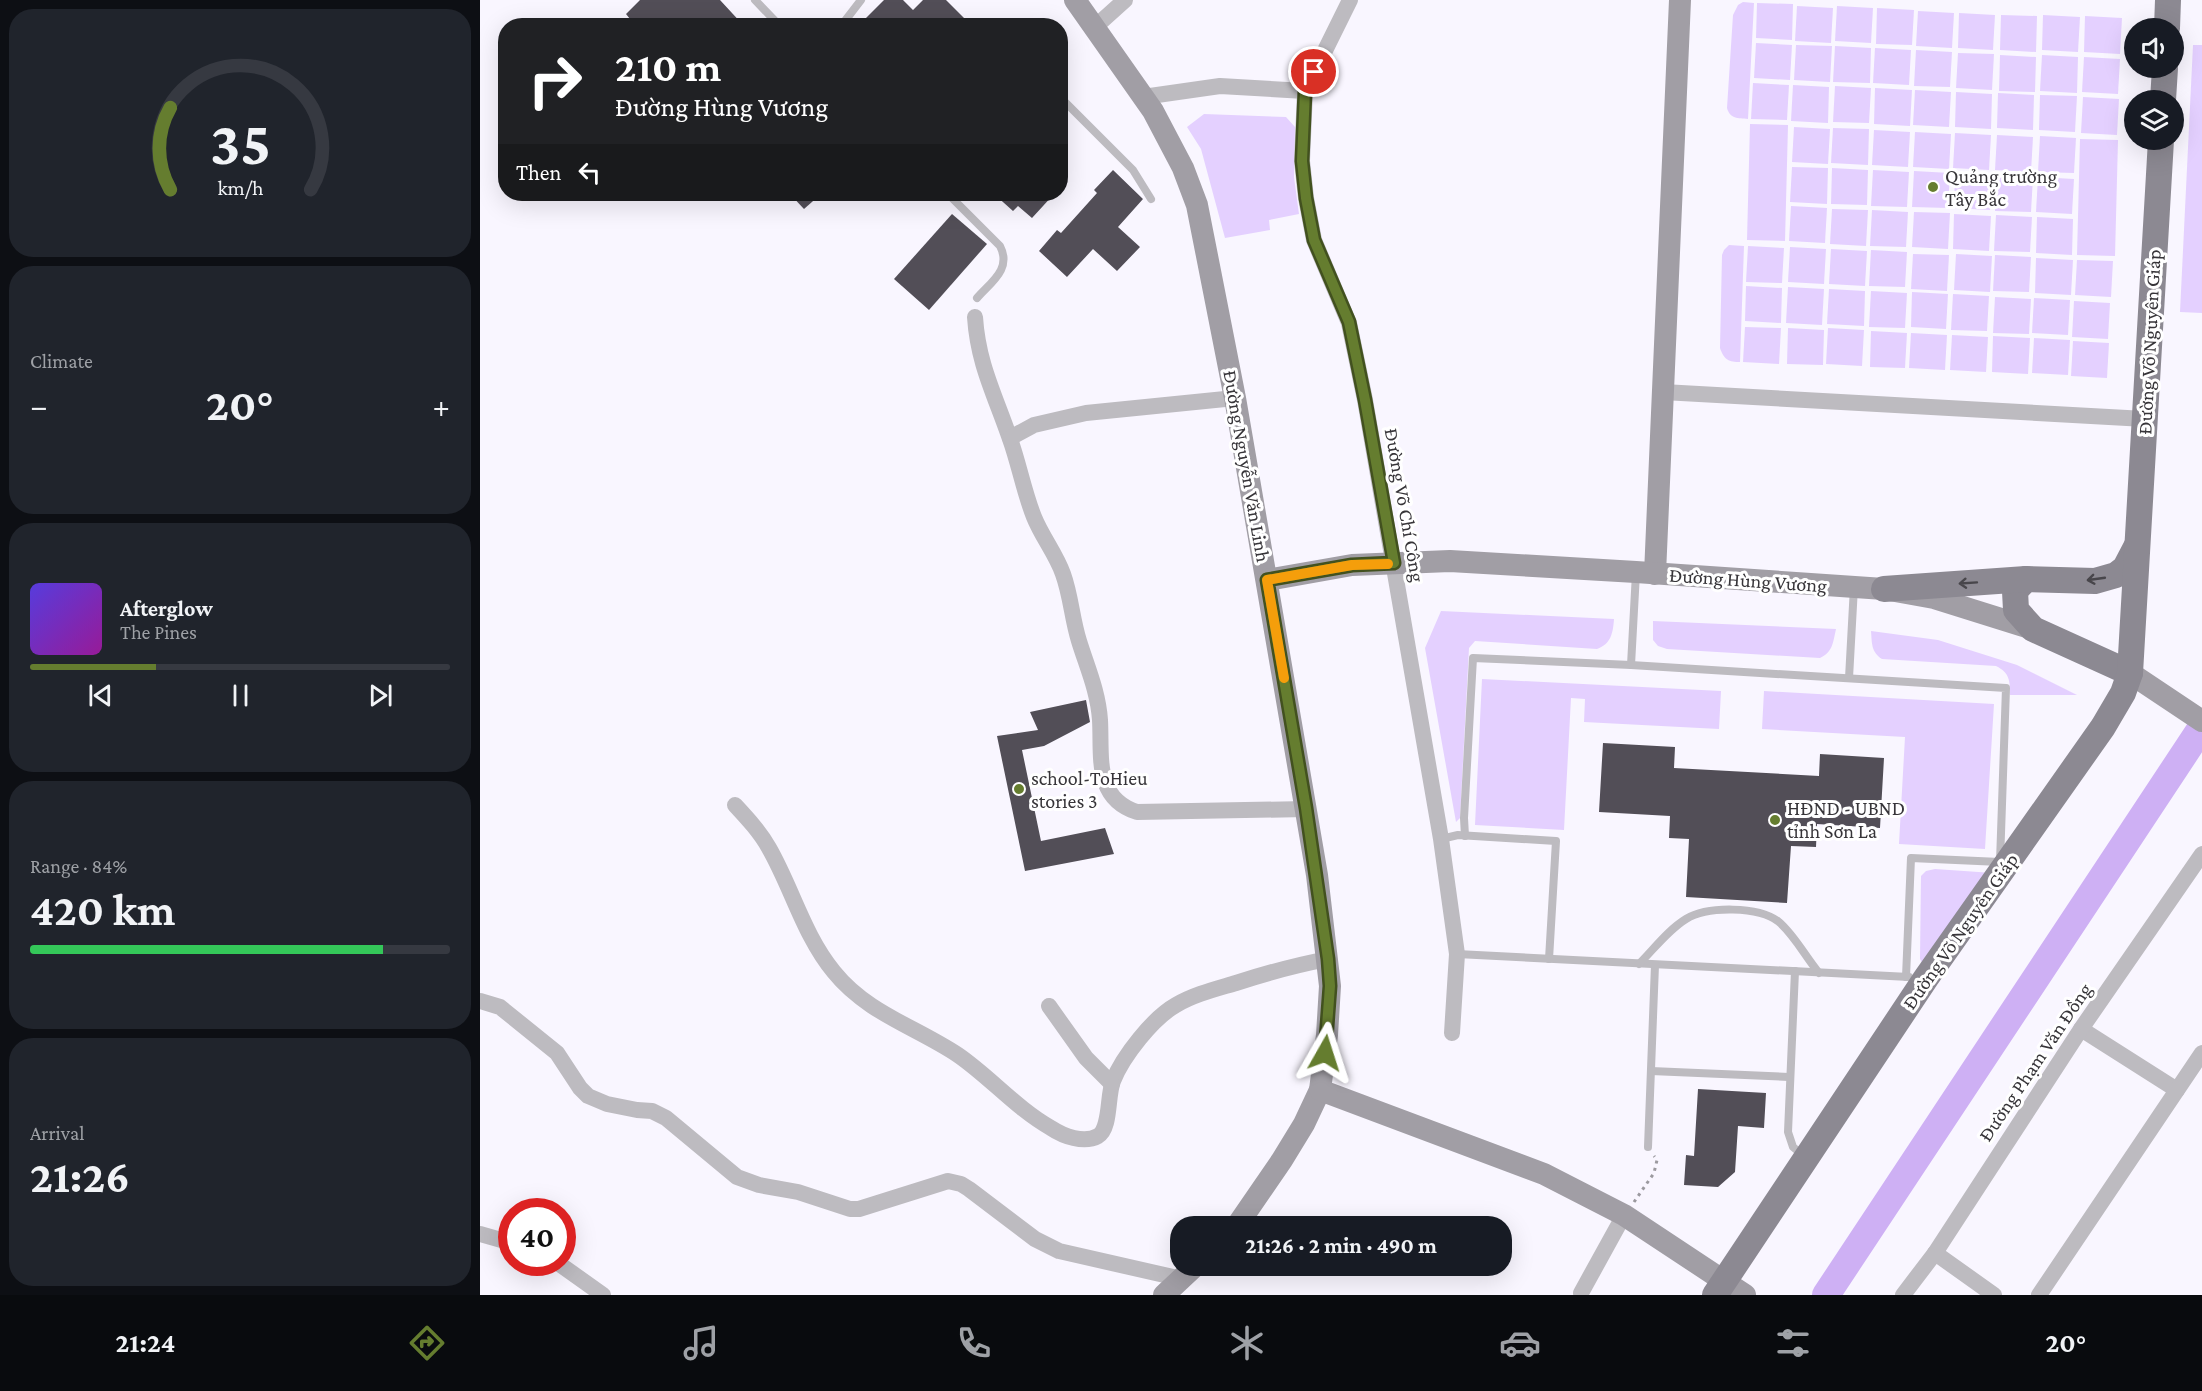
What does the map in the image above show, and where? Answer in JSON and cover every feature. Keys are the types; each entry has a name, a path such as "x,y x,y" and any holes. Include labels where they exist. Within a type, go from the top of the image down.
{"main road":[{"path":"2167,18 2168,0"},
{"name":"Đường Võ Nguyên Giáp","path":"1728,1291 1916,977 2003,864 2103,727 2123,693 2130,673 2159,150"},
{"name":"Đường Võ Nguyên Giáp","path":"1884,589 2026,579 2095,581 2116,575 2125,568 2137,544"},
{"path":"2026,579 2015,591 2016,610 2032,629"},
{"name":"Đường Hùng Vương","path":"2032,629 2130,673"}],"street":[{"name":"Đường Nguyễn Văn Linh","path":"1076,0 1153,111 1183,168 1197,205 1235,398 1267,580 1306,808 1328,959 1330,986 1327,1035 1320,1089 1304,1124 1244,1216"},
{"path":"1095,27 1125,0"},
{"name":"Đường Võ Chí Công","path":"1350,0 1305,91 1302,161 1314,240 1349,322 1394,563 1441,839 1457,954 1452,1033"},
{"path":"1645,573 1663,392 1680,0"},
{"path":"1143,97 1220,86 1305,91"},
{"path":"975,317 976,337 984,373 1010,438 1034,517 1063,574 1075,628 1098,699 1104,778 1111,797 1123,807 1137,812 1306,808"},
{"path":"1663,392 2145,419"},
{"path":"1010,438 1034,425 1086,413 1235,398"},
{"name":"Đường Hùng Vương","path":"1267,580 1352,565 1450,561 1854,586 1934,598 2032,629"},
{"name":"Đường Hùng Vương","path":"2130,673 2202,721"},
{"path":"735,805 757,829 768,847 813,939 834,972 855,994 869,1005 956,1054 1035,1118 1065,1135 1080,1139 1099,1136 1106,1128 1112,1084 1117,1073 1144,1035 1175,1005 1202,993 1281,969 1328,959"},
{"name":"Đường Phạm Văn Đồng","path":"1903,1295 1935,1253 2081,1029 2202,854"},
{"path":"480,1001 500,1006 557,1053 580,1088 588,1096 607,1104 652,1111 666,1118 737,1177 747,1182 798,1192 850,1209 948,1181 969,1189 1035,1239 1059,1251 1170,1269"},
{"path":"1049,1006 1086,1058 1112,1084"},
{"path":"2081,1029 2177,1090"},
{"path":"2039,1295 2202,1053"},
{"path":"1320,1089 1544,1174 1624,1215 1728,1291"},
{"path":"1581,1293 1624,1215"},
{"path":"480,1234 498,1239"},
{"path":"1935,1253 1994,1295"},
{"path":"576,1276 603,1295"},
{"path":"1164,1295 1185,1276"}],"lane":[{"path":"755,0 772,18"},
{"path":"847,18 861,0"},
{"path":"1068,105 1133,170 1151,199"},
{"path":"955,201 1000,246 1004,253 1005,260 1002,269 977,298"},
{"path":"1631,665 1645,573"},
{"path":"1849,678 1854,586"},
{"path":"1457,954 1916,977 1911,858 2003,864 2006,688 1631,665 1473,658 1464,818 1465,836"},
{"path":"1441,839 1458,835 1556,841 1549,959"},
{"path":"1640,964 1687,919 1712,910 1746,910 1776,920 1794,938 1819,973"},
{"path":"1648,1147 1655,965"},
{"path":"1795,971 1788,1132 1793,1147 1807,1159"},
{"path":"1651,1071 1789,1077"}],"path":[{"path":"1624,1215 1654,1173 1657,1160 1648,1147"}],"shaded area":[{"path":"1743,2 1754,3 1748,119 1732,116 1727,108 1733,15 1738,5"},
{"path":"1757,3 1793,4 1792,40 1756,38"},
{"path":"1797,6 1833,8 1831,43 1795,41"},
{"path":"1837,6 1873,8 1871,43 1835,41"},
{"path":"1877,8 1914,10 1912,45 1876,44"},
{"path":"1918,11 1954,13 1952,48 1916,46"},
{"path":"1959,13 1995,15 1993,50 1958,48"},
{"path":"2001,15 2037,16 2036,52 2000,50"},
{"path":"2043,15 2080,17 2078,52 2042,50"},
{"path":"2085,16 2122,18 2120,54 2084,52"},
{"path":"1756,43 1792,45 1790,80 1754,78"},
{"path":"1796,45 1832,46 1830,82 1794,80"},
{"path":"2193,45 2202,45 2202,313 2180,312"},
{"path":"1835,46 1871,48 1870,83 1833,82"},
{"path":"1875,48 1911,50 1909,85 1873,83"},
{"path":"1916,50 1952,52 1950,87 1914,86"},
{"path":"1958,53 1994,54 1992,90 1956,88"},
{"path":"2000,55 2036,57 2035,92 1999,91"},
{"path":"2042,55 2078,57 2077,93 2040,91"},
{"path":"2084,57 2120,59 2118,94 2082,92"},
{"path":"1753,83 1789,85 1787,120 1751,119"},
{"path":"1793,85 1829,87 1828,123 1791,121"},
{"path":"1835,86 1871,88 1869,123 1833,122"},
{"path":"1875,88 1912,90 1910,126 1874,124"},
{"path":"1915,90 1951,92 1949,127 1913,125"},
{"path":"1956,92 1992,94 1991,129 1955,127"},
{"path":"1998,93 2034,95 2033,130 1997,128"},
{"path":"2040,95 2077,96 2075,132 2039,130"},
{"path":"2083,97 2119,99 2117,135 2081,133"},
{"path":"1204,114 1286,117 1295,127 1294,177 1299,214 1269,220 1270,230 1225,238 1201,149 1187,127"},
{"path":"1750,124 1788,125 1785,241 1747,240"},
{"path":"1794,127 1830,129 1828,164 1792,162"},
{"path":"1833,128 1869,129 1868,165 1831,163"},
{"path":"1874,130 1910,132 1908,167 1872,165"},
{"path":"1915,132 1951,134 1949,169 1913,167"},
{"path":"1955,133 1991,135 1989,170 1953,168"},
{"path":"1997,135 2033,137 2031,172 1995,170"},
{"path":"2040,136 2076,138 2074,173 2038,172"},
{"path":"2080,139 2118,140 2115,256 2077,255"},
{"path":"1792,167 1828,168 1827,204 1790,202"},
{"path":"1832,168 1868,170 1867,205 1831,204"},
{"path":"1873,170 1909,172 1907,207 1871,206"},
{"path":"1914,171 1950,173 1948,208 1912,207"},
{"path":"1955,173 1992,174 1990,210 1954,208"},
{"path":"1997,175 2033,177 2031,212 1995,211"},
{"path":"2038,177 2074,179 2072,214 2036,212"},
{"path":"1791,206 1827,208 1825,243 1789,241"},
{"path":"1832,209 1868,210 1866,246 1830,244"},
{"path":"1872,210 1908,212 1906,247 1870,246"},
{"path":"1914,212 1950,213 1948,249 1912,247"},
{"path":"1954,214 1991,216 1989,251 1953,249"},
{"path":"1996,215 2032,217 2030,252 1994,251"},
{"path":"2037,217 2073,219 2072,255 2036,253"},
{"path":"1729,245 1744,246 1740,362 1727,360 1720,348 1722,255"},
{"path":"1748,246 1784,248 1782,283 1746,282"},
{"path":"1790,247 1826,249 1824,284 1788,282"},
{"path":"1831,249 1867,251 1865,286 1829,284"},
{"path":"1871,250 1907,252 1905,287 1869,286"},
{"path":"1913,254 1949,255 1947,291 1911,289"},
{"path":"1956,254 1992,256 1990,292 1954,290"},
{"path":"1995,255 2031,257 2029,292 1993,291"},
{"path":"2036,258 2073,260 2071,295 2035,293"},
{"path":"2077,260 2113,261 2111,297 2075,295"},
{"path":"1746,286 1782,288 1781,323 1745,321"},
{"path":"1788,287 1824,289 1822,325 1786,323"},
{"path":"1829,289 1865,291 1864,326 1827,324"},
{"path":"1871,291 1907,293 1905,328 1869,327"},
{"path":"1912,292 1948,294 1946,329 1911,327"},
{"path":"1953,294 1989,296 1987,331 1951,330"},
{"path":"1995,297 2031,299 2029,334 1993,333"},
{"path":"2034,298 2070,300 2068,335 2032,333"},
{"path":"2074,301 2110,303 2108,339 2072,337"},
{"path":"1745,327 1781,328 1779,364 1743,362"},
{"path":"1788,328 1824,330 1823,365 1787,364"},
{"path":"1828,328 1864,330 1862,366 1826,364"},
{"path":"1871,331 1907,333 1905,368 1870,367"},
{"path":"1911,333 1947,335 1945,370 1909,368"},
{"path":"1952,335 1988,337 1986,372 1950,370"},
{"path":"1993,336 2030,338 2028,374 1992,372"},
{"path":"2034,338 2070,340 2068,375 2032,373"},
{"path":"2073,341 2109,343 2107,378 2071,376"},
{"path":"1441,611 1614,619 1610,637 1602,647 1597,649 1475,641 1469,648 1460,818 1456,822 1425,648"},
{"path":"1653,621 1836,629 1830,650 1820,658 1667,649 1658,646 1653,640"},
{"path":"1871,631 1938,640 2017,665 2077,695 2010,695 2008,678 1996,666 1882,659 1874,650"},
{"path":"1482,679 1721,691 1719,729 1584,722 1585,699 1571,698 1564,830 1475,825"},
{"path":"1764,691 1994,704 1985,849 1899,844 1905,737 1762,729"},
{"path":"1935,869 1993,873 1923,964 1920,959 1921,876 1926,871"}],"building":[{"path":"640,0 720,0 737,18 629,18 626,14"},
{"path":"884,0 903,0 913,10 923,0 946,0 964,18 866,18"},
{"path":"1113,170 1143,199 1118,227 1140,247 1117,271 1093,249 1067,277 1039,251 1057,230 1061,233 1097,193 1094,190"},
{"path":"797,201 813,201 804,209"},
{"path":"1002,201 1048,201 1032,218 1018,206 1013,211"},
{"path":"952,214 987,244 929,310 894,279"},
{"name":"school-ToHieu stories 3","path":"1086,700 1090,722 1044,746 1022,750 1041,841 1105,828 1114,854 1025,871 997,736 1038,730 1030,712"},
{"name":"HĐND - UBND tỉnh Sơn La","path":"1603,743 1675,747 1674,768 1819,776 1820,754 1884,758 1880,828 1817,824 1816,847 1791,846 1787,903 1686,897 1689,839 1669,838 1670,816 1599,812"},
{"path":"1698,1089 1766,1093 1764,1128 1738,1126 1735,1172 1718,1187 1684,1185 1686,1155 1694,1156"}],"waterway":[{"path":"1826,1295 2202,727"}],"slow traffic":[{"path":"1284,678 1267,580 1352,565 1388,564"}],"place":[{"name":"Quảng trường Tây Bắc","path":"1933,187"},
{"name":"school-ToHieu stories 3","path":"1019,789"},
{"name":"HĐND - UBND tỉnh Sơn La","path":"1775,820"}],"route":[{"path":"1314,72 1305,91 1302,161 1306,198 1314,240 1349,322 1394,563 1352,565 1267,580 1317,875 1328,959 1330,986 1325,1053"}]}
